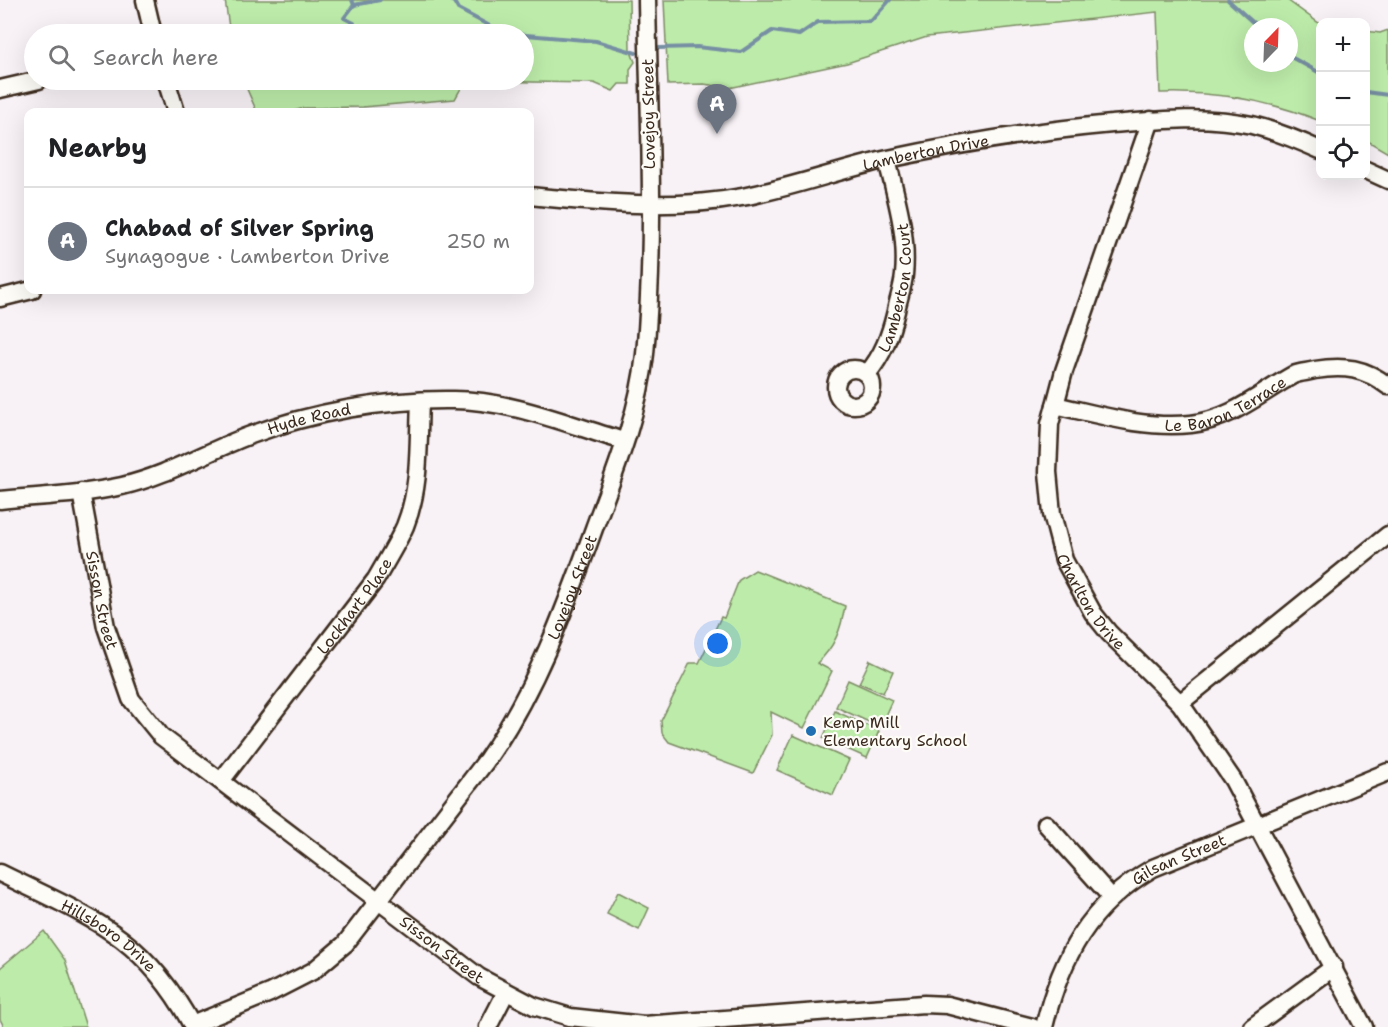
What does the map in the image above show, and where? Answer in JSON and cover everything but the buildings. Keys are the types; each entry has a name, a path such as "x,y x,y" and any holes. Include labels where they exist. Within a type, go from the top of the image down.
{"street":[{"path":"145,0 151,24"},
{"name":"Lovejoy Street","path":"192,1026 270,993 313,971 345,944 486,761 508,730 532,686 566,605 639,393 645,355 650,277 647,0"},
{"path":"0,89 24,83"},
{"path":"169,90 175,108"},
{"name":"Lamberton Drive","path":"534,196 605,203 700,202 743,197 887,160 1026,132 1151,120 1207,120 1250,125 1287,135 1316,148"},
{"name":"Charlton Drive","path":"1151,120 1064,371 1050,424 1047,472 1052,514 1064,560 1098,620 1180,704 1233,780 1364,1027"},
{"name":"Lamberton Court","path":"867,374 881,357 890,337 904,276 905,249 901,221 887,160"},
{"path":"1370,172 1388,180"},
{"path":"0,298 24,292"},
{"name":"Le Baron Terrace","path":"1055,405 1140,423 1190,424 1211,420 1245,407 1295,374 1337,366 1358,369 1388,386"},
{"name":"Hyde Road","path":"0,500 121,486 151,478 249,436 296,420 356,408 420,401 454,400 505,406 624,441"},
{"name":"Lockhart Place","path":"221,782 376,579 395,547 406,524 416,488 420,401"},
{"name":"Sisson Street","path":"81,492 106,627 131,699 161,736 379,902 479,976 506,992 534,1006 570,1017 644,1026 822,1019 924,1004 947,1005 1032,1027"},
{"path":"1180,704 1388,535"},
{"name":"Gilsan Street","path":"1044,1027 1054,988 1068,954 1089,922 1128,883 1153,868 1388,772"},
{"path":"1046,824 1113,898"},
{"name":"Hillsboro Drive","path":"0,873 108,927 129,942 158,972 192,1026"},
{"path":"1252,1027 1269,1012 1334,967"},
{"path":"488,1027 506,992"}],"green space":[{"path":"225,0 629,0 630,49 635,62 630,69 630,84 619,84 613,91 594,83 534,82 534,24 229,24"},
{"path":"664,0 1287,0 1316,21 1316,120 1281,107 1242,98 1160,93 1157,12 927,37 847,63 729,88 704,84 668,85"},
{"path":"1388,30 1388,153 1370,142 1370,32 1380,33"},
{"path":"247,90 460,90 455,99 363,107 255,108"},
{"path":"755,570 845,606 836,637 828,651 817,663 832,671 804,728 771,712 772,735 753,773 669,742 662,733 661,721 690,663 699,663 721,617 724,618 739,580"},
{"path":"870,660 893,671 883,693 859,683"},
{"path":"848,680 892,700 880,727 836,707"},
{"path":"835,711 879,731 867,758 823,738"},
{"path":"793,735 849,760 833,795 777,770"},
{"path":"618,892 649,908 639,930 607,914"},
{"path":"44,931 65,960 86,1027 4,1027 0,1019 0,968"}],"waterway":[{"path":"352,0 354,5 380,0"},
{"path":"449,0 454,2 458,9 486,24"},
{"path":"659,48 697,47 741,52 772,31 799,35 818,22 871,21 890,0"},
{"path":"1228,0 1248,18"},
{"path":"354,5 344,18 354,24"},
{"path":"534,36 596,41 636,53"},
{"path":"1298,61 1318,72"},
{"path":"1370,93 1388,95"}],"place":[{"name":"Chabad of Silver Spring","path":"717,134"},
{"name":"Kemp Mill Elementary School","path":"811,731"}]}
